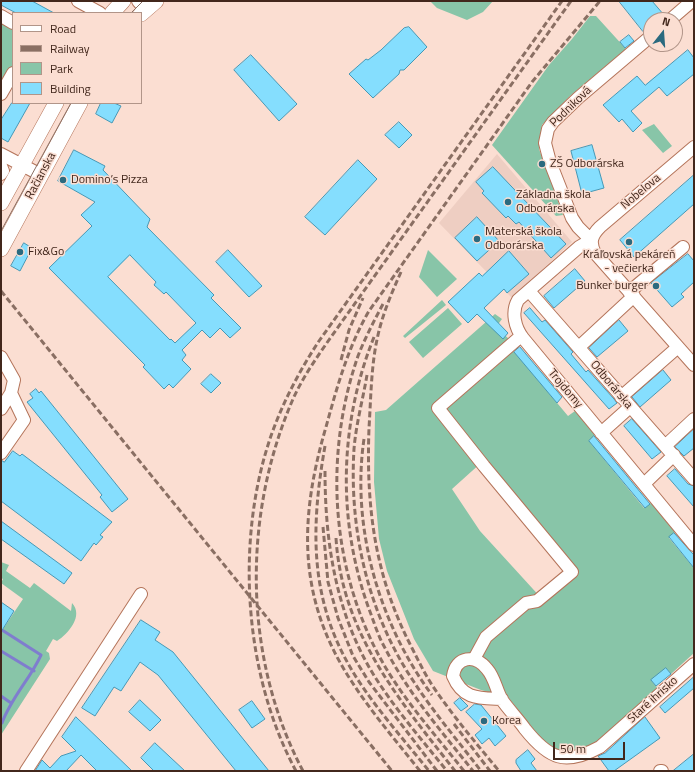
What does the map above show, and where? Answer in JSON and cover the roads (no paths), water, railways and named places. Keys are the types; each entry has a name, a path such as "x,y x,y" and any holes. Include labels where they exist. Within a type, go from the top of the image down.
{"main road":[{"path":"113,12 123,1"},
{"name":"Račianska","path":"1,203 55,104"},
{"name":"Račianska","path":"1,249 79,104"}],"street":[{"path":"78,1 98,12"},
{"path":"679,12 692,1"},
{"path":"1,16 12,22"},
{"name":"Podniková","path":"591,240 578,227 572,218 550,162 545,143 548,129 553,122 578,98 643,43"},
{"path":"1,94 12,74"},
{"name":"Nobelova","path":"591,240 600,227 694,147"},
{"path":"1,154 41,175"},
{"path":"1,166 1,174"},
{"path":"591,240 592,248 595,252 694,365"},
{"name":"Trojdomy","path":"591,240 579,247 516,303 515,325 521,336 693,543"},
{"path":"580,347 632,294 683,247"},
{"name":"Odborárska","path":"529,291 580,347 621,397 694,479"},
{"path":"502,699 470,697 461,691 456,685 453,676 457,664 464,659 474,659 486,637 526,602 537,601 572,572 438,408 521,336"},
{"path":"621,397 678,347"},
{"path":"1,358 14,380 11,393 1,409"},
{"path":"1,452 24,420 11,393"},
{"path":"602,433 630,407"},
{"path":"665,446 694,419"},
{"path":"644,484 674,456"},
{"path":"26,771 142,594"},
{"name":"Staré ihrisko","path":"474,659 488,669 502,699 538,745 549,754 558,758 570,759 589,753 600,747 694,664"}],"waterway":[{"path":"2,630 41,655 37,664 10,705 2,723"},
{"path":"1,651 34,671"},
{"path":"1,696 11,703"}],"tram line":[{"path":"132,12 143,1"},
{"path":"1,231 70,104"}],"railway":[{"path":"296,771 278,733 265,691 255,648 250,604 249,560 253,516 260,473 272,433 293,386 319,341 562,1"},
{"path":"303,771 283,727 269,682 260,634 256,586 258,538 265,491 276,444 293,399 315,360 571,1"},
{"path":"420,771 376,716 352,682 334,651 321,620 312,589 308,558 308,526 311,494 317,461 330,412 349,353 369,311 532,82 600,1"},
{"path":"401,272 380,327 373,369 368,458 369,487 376,542 390,596 400,623 422,668 432,685 464,729 499,771"},
{"path":"1,291 392,771"},
{"path":"341,360 349,330 363,298"},
{"path":"383,304 358,356 347,392 340,430 337,467 338,506 342,543 350,581 361,617 377,652 406,699 464,771"},
{"path":"374,337 362,370 354,404 349,438 346,473 347,507 351,542 369,609 378,634 394,665 426,712 473,771"},
{"path":"367,375 355,440 353,479 359,540 373,600 398,656 414,682 481,771"},
{"path":"364,439 361,472 362,506 366,540 373,573 384,606 397,637 413,667 432,695"},
{"path":"325,446 320,477 316,538 322,595 330,624 342,652 366,692 429,771"},
{"path":"325,471 327,525 335,578 351,629 362,653 383,689 447,771"},
{"path":"323,527 328,582 338,618 353,656 369,682 437,771"},
{"path":"336,538 341,573 349,605 362,635 377,664 394,691 455,771"},
{"path":"454,724 490,771"}],"place":[{"name":"ZŠ Odborárska","path":"542,164"},
{"name":"Domino’s Pizza","path":"63,180"},
{"name":"Základna škola Odborárska","path":"508,202"},
{"name":"Materská škola Odborárska","path":"477,239"},
{"name":"Kráľovská pekáreň - večierka","path":"629,242"},
{"name":"Fix&Go","path":"20,252"},
{"name":"Bunker burger","path":"656,286"},
{"name":"Korea","path":"484,721"}]}
